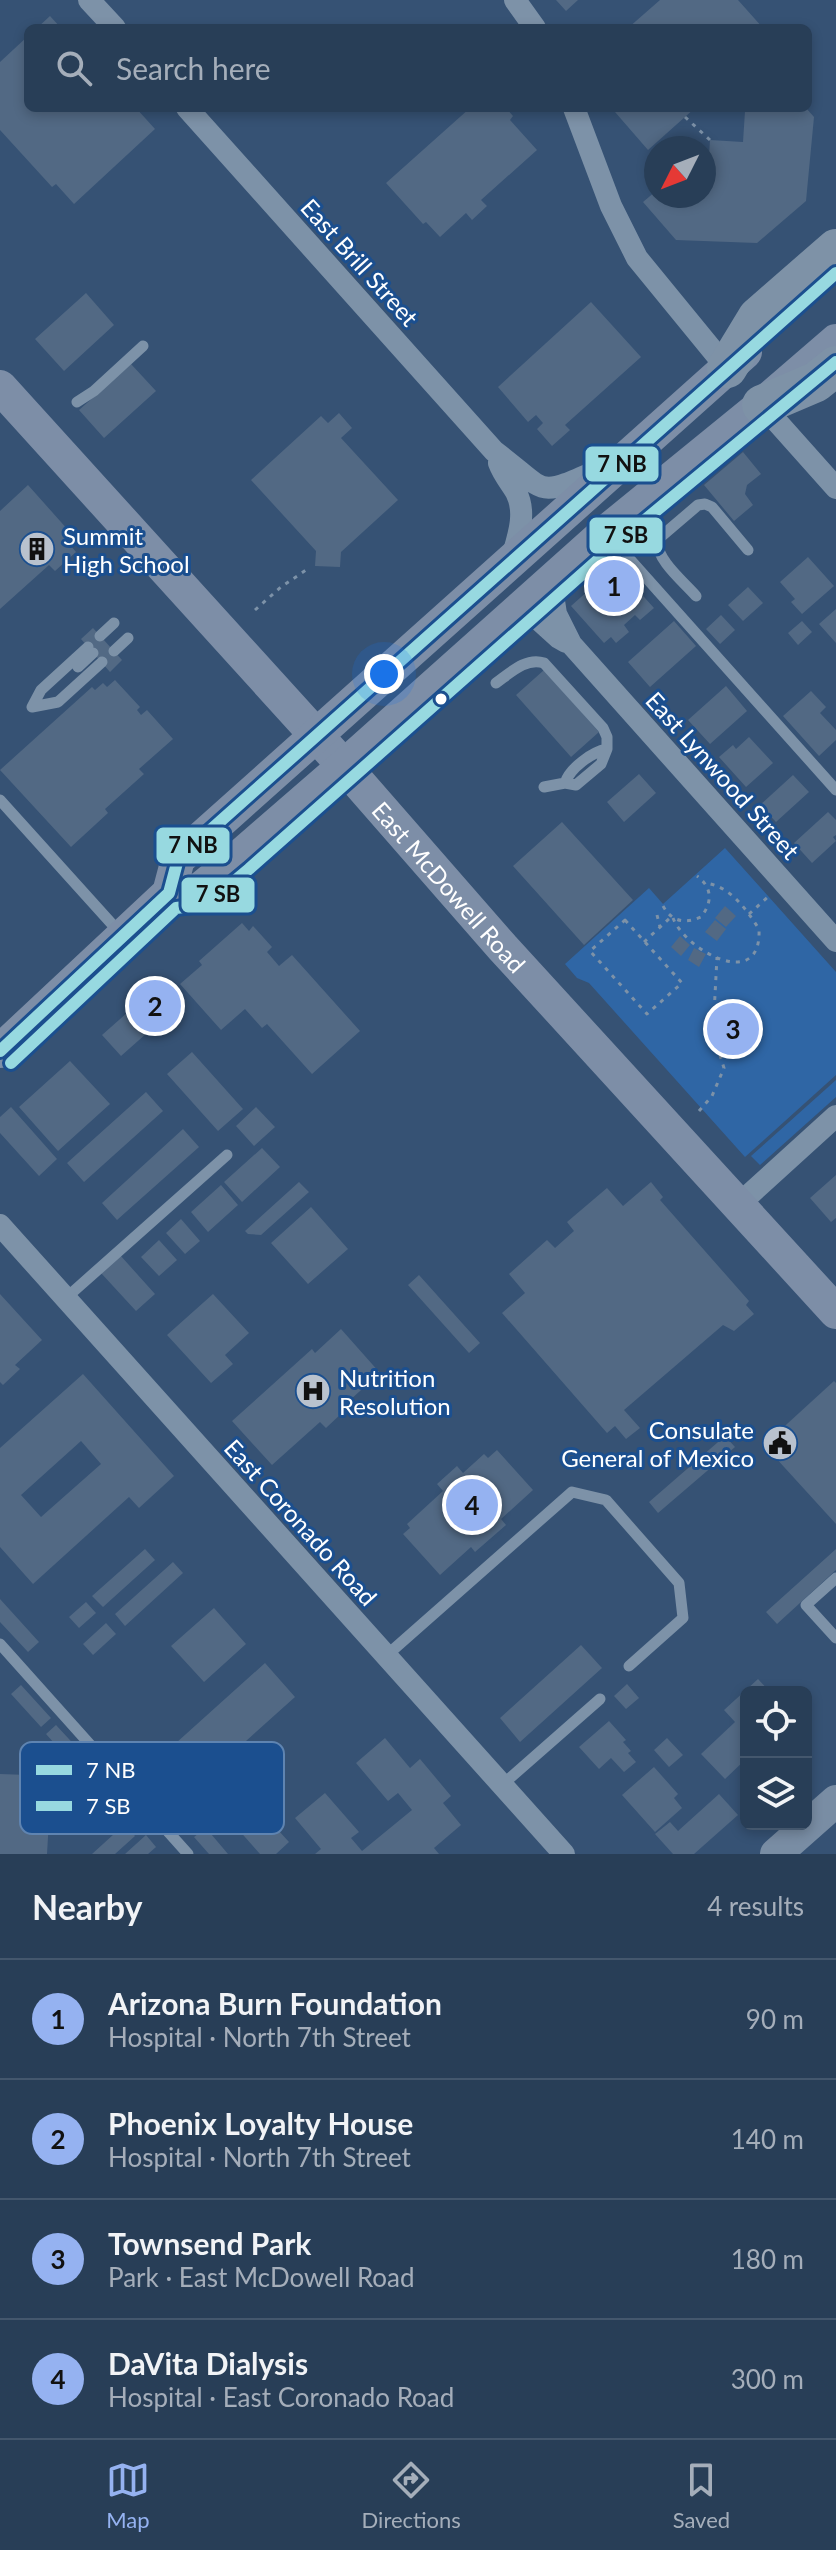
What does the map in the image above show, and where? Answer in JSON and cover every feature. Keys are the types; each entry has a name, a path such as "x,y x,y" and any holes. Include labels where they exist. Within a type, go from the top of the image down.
{"highway":[{"path":"727,368 758,317 836,249"},
{"path":"762,405 816,382 836,366"}],"main road":[{"path":"1,1048 169,893 178,859 836,273"},
{"path":"169,893 199,890 344,766 606,532 836,341"},
{"path":"662,486 667,460 728,394 733,375 727,368"},
{"name":"East McDowell Road","path":"0,387 344,766 496,940 836,1312"}],"street":[{"path":"89,0 111,24"},
{"path":"515,0 532,24"},
{"name":"East Brill Street","path":"191,112 494,451 531,482 550,490 626,459"},
{"path":"576,112 611,206 637,258 727,368"},
{"path":"762,405 836,488"},
{"name":"East Brill Street","path":"494,451 503,474 515,491 521,511 519,535 511,561"},
{"name":"East Lynwood Street","path":"551,582 556,614 571,644 836,941"},
{"name":"East Lynwood Street","path":"517,612 538,619 559,638 571,644"},
{"path":"738,1205 836,1116"},
{"name":"East Coronado Road","path":"0,1225 564,1854"},
{"path":"776,1854 836,1801"}],"lane":[{"path":"77,402 94,391 143,346"},
{"path":"696,596 662,557 657,540 698,505 705,504 712,507 748,550"},
{"path":"606,532 836,790"},
{"path":"117,626 107,643 128,638"},
{"path":"91,650 32,707 58,702 102,662"},
{"path":"496,683 526,663 544,663 603,728 607,749 597,751 587,759 568,775 565,783 544,787"},
{"path":"0,800 123,936"},
{"path":"66,1298 227,1155"},
{"path":"386,1656 572,1492 606,1500 679,1583 683,1618 629,1666"},
{"path":"836,1578 806,1605 836,1638"},
{"path":"0,1644 88,1742"},
{"path":"502,1785 600,1699"},
{"path":"170,1834 188,1854"}],"path":[{"path":"685,117 706,136"},
{"path":"255,610 309,568"},
{"path":"663,906 685,937 717,957 735,963 751,958 757,952 759,929 730,893 697,876"},
{"path":"672,917 684,921 701,917 710,900 706,883"},
{"path":"749,914 770,895"},
{"path":"657,915 660,927"},
{"path":"644,942 672,917"},
{"path":"625,920 644,942 682,983 647,1014 590,951 625,920"},
{"path":"699,1111 712,1096 724,1068 713,1033 717,957"}],"shaded area":[{"path":"725,848 836,972 836,1075 745,1157 589,983 577,978 565,964 649,888 663,904"},
{"path":"836,1080 836,1097 760,1165 751,1156"}],"building":[{"path":"556,0 578,0 566,11"},
{"path":"660,0 738,0 759,24 633,24"},
{"path":"50,16 57,24 41,24"},
{"path":"24,40 24,112 140,112 155,129 74,204 56,184 52,187 0,130 0,62"},
{"path":"466,112 510,112 513,116 510,120 537,150 481,200 487,206 472,220 466,213 440,237 426,222 423,224 386,183"},
{"path":"615,112 691,112 664,136 644,136 644,145"},
{"path":"745,112 810,112 814,117 806,201 757,243 676,240 648,208 716,208 716,140 743,142"},
{"path":"86,293 114,325 64,371 35,339"},
{"path":"591,302 641,357 565,425 570,430 552,446 537,429 543,423 536,415 528,422 498,387"},
{"path":"131,364 156,391 104,438 79,410"},
{"path":"339,413 352,428 341,438 398,500 341,552 340,567 315,566 316,551 251,480 321,416 328,423"},
{"path":"743,452 761,474 747,485 745,494 753,505 734,521 704,485"},
{"name":"Summit High School","path":"28,485 77,540 71,546 76,552 55,571 49,565 0,609 0,511"},
{"path":"808,557 834,586 802,614 791,602 795,599 780,582"},
{"path":"616,566 654,608 640,620 635,615 624,625 629,632 616,643 611,637 604,643 571,606"},
{"path":"748,587 763,603 743,621 728,605"},
{"path":"836,609 836,643 819,624"},
{"path":"721,615 735,630 720,644 706,629"},
{"path":"674,621 696,646 650,687 628,662"},
{"path":"802,621 812,632 798,645 788,633"},
{"path":"93,628 122,660 110,672 81,639"},
{"path":"544,670 599,732 571,757 516,695"},
{"path":"115,680 140,707 137,710 141,715 147,710 173,739 139,769 144,774 105,809 108,813 71,847 0,770 92,687 95,690 103,683 107,687"},
{"path":"726,686 747,711 710,744 688,720"},
{"path":"811,691 826,707 820,713 836,730 836,740 819,756 783,716"},
{"path":"749,737 773,763 746,787 719,757 733,745 736,749"},
{"path":"639,774 656,793 624,822 607,802"},
{"path":"793,775 809,792 776,822 760,805"},
{"path":"828,812 836,820 836,835 833,837 836,841 812,863 794,843"},
{"path":"562,822 633,900 584,945 513,866"},
{"path":"725,906 736,916 726,927 715,918"},
{"path":"715,920 726,929 717,941 705,932"},
{"path":"242,923 249,931 253,926 272,947 267,952 279,966 292,955 360,1031 312,1074 267,1024 262,1028 245,1009 221,1030 180,984 202,965 199,961"},
{"path":"680,936 690,945 681,956 671,947"},
{"path":"694,948 706,954 699,967 688,960"},
{"path":"159,984 178,1005 152,1028 133,1007"},
{"path":"128,1012 147,1033 121,1056 102,1035"},
{"path":"192,1052 243,1109 218,1131 167,1074"},
{"path":"70,1061 110,1104 58,1151 19,1107"},
{"path":"146,1092 163,1111 84,1182 67,1163"},
{"path":"11,1107 57,1159 39,1176 0,1133 0,1117"},
{"path":"256,1107 275,1127 254,1146 236,1126"},
{"path":"183,1129 199,1147 117,1220 102,1203"},
{"path":"262,1148 280,1167 242,1202 224,1182"},
{"path":"836,1175 836,1218 831,1222 810,1198"},
{"path":"299,1182 309,1192 261,1235 245,1231"},
{"path":"651,1182 663,1197 660,1200 749,1301 746,1305 754,1314 734,1331 723,1325 624,1410 640,1428 626,1439 615,1426 607,1433 502,1313 525,1293 509,1274 547,1240 555,1248 574,1231 567,1222 607,1188 623,1206"},
{"path":"221,1185 238,1205 208,1232 191,1212"},
{"path":"311,1207 348,1249 308,1284 271,1243"},
{"path":"181,1219 200,1241 185,1254 166,1233"},
{"path":"159,1240 177,1260 159,1276 141,1257"},
{"path":"120,1255 155,1294 136,1311 101,1273"},
{"path":"419,1275 480,1343 469,1353 408,1285"},
{"path":"0,1294 42,1340 15,1365 20,1369 3,1385 0,1382"},
{"path":"213,1294 249,1333 225,1355 233,1364 211,1383 167,1335"},
{"name":"Nutrition Resolution","path":"341,1329 380,1373 340,1409 343,1412 326,1428 320,1422 272,1465 232,1421 312,1349 315,1353"},
{"path":"83,1374 174,1476 139,1508 129,1497 33,1584 0,1547 0,1448","holes":["81,1441 101,1464 41,1517 21,1495"]},
{"path":"834,1381 836,1383 836,1524 764,1445"},
{"path":"725,1436 735,1447 658,1513 649,1502"},
{"path":"497,1450 533,1490 501,1519 506,1525 475,1552 471,1547 440,1575 403,1534 410,1528 407,1524 443,1491 437,1484 457,1466 463,1473 484,1454 488,1458"},
{"path":"145,1549 155,1560 103,1607 92,1596"},
{"path":"836,1549 836,1570 777,1624 766,1612"},
{"path":"173,1562 183,1573 125,1626 115,1614"},
{"path":"0,1599 39,1642 28,1652 0,1622"},
{"path":"86,1602 96,1613 79,1628 69,1617"},
{"path":"214,1608 246,1644 204,1682 171,1646"},
{"path":"106,1623 116,1634 93,1655 83,1644"},
{"path":"581,1645 602,1668 520,1742 500,1718"},
{"path":"265,1663 295,1697 245,1742 177,1742"},
{"path":"758,1679 764,1686 750,1686"},
{"path":"627,1684 639,1698 626,1709 614,1696"},
{"path":"21,1685 51,1718 41,1727 11,1694"},
{"path":"740,1695 740,1765 725,1779 701,1754 735,1722 724,1710"},
{"path":"609,1721 626,1740 623,1742 631,1751 628,1753 636,1762 624,1772 611,1758 599,1769 579,1747"},
{"path":"56,1725 72,1742 53,1742 46,1734"},
{"path":"385,1738 410,1768 420,1759 451,1796 443,1803 461,1825 434,1848 439,1854 315,1854 321,1849 295,1818 325,1793 359,1832 351,1838 362,1851 412,1810 398,1793 388,1801 356,1763"},
{"path":"667,1738 683,1755 669,1767 654,1750"},
{"path":"654,1767 678,1794 674,1798 682,1808 655,1832 622,1795"},
{"path":"0,1774 20,1775 20,1834 48,1834 47,1854 0,1854"},
{"path":"719,1794 738,1815 694,1854 673,1854 655,1834 670,1822 678,1831"},
{"path":"114,1834 135,1836 115,1854 92,1854"},
{"path":"211,1834 228,1854 209,1854 194,1837"},
{"path":"242,1834 282,1834 289,1842 276,1854 260,1854"},
{"path":"146,1835 156,1847 148,1854 125,1854"}],"transit line":[{"path":"0,1051 169,893 178,859 836,273"},
{"path":"11,1063 176,908 207,904 616,544 836,362"}],"place":[{"name":"Summit High School","path":"37,549"},
{"name":"Arizona Burn Foundation","path":"614,586"},
{"name":"Phoenix Loyalty House","path":"155,1006"},
{"name":"Townsend Park","path":"733,1029"},
{"name":"Nutrition Resolution","path":"313,1391"},
{"name":"Consulate General of Mexico","path":"780,1443"},
{"name":"DaVita Dialysis","path":"472,1505"}]}
